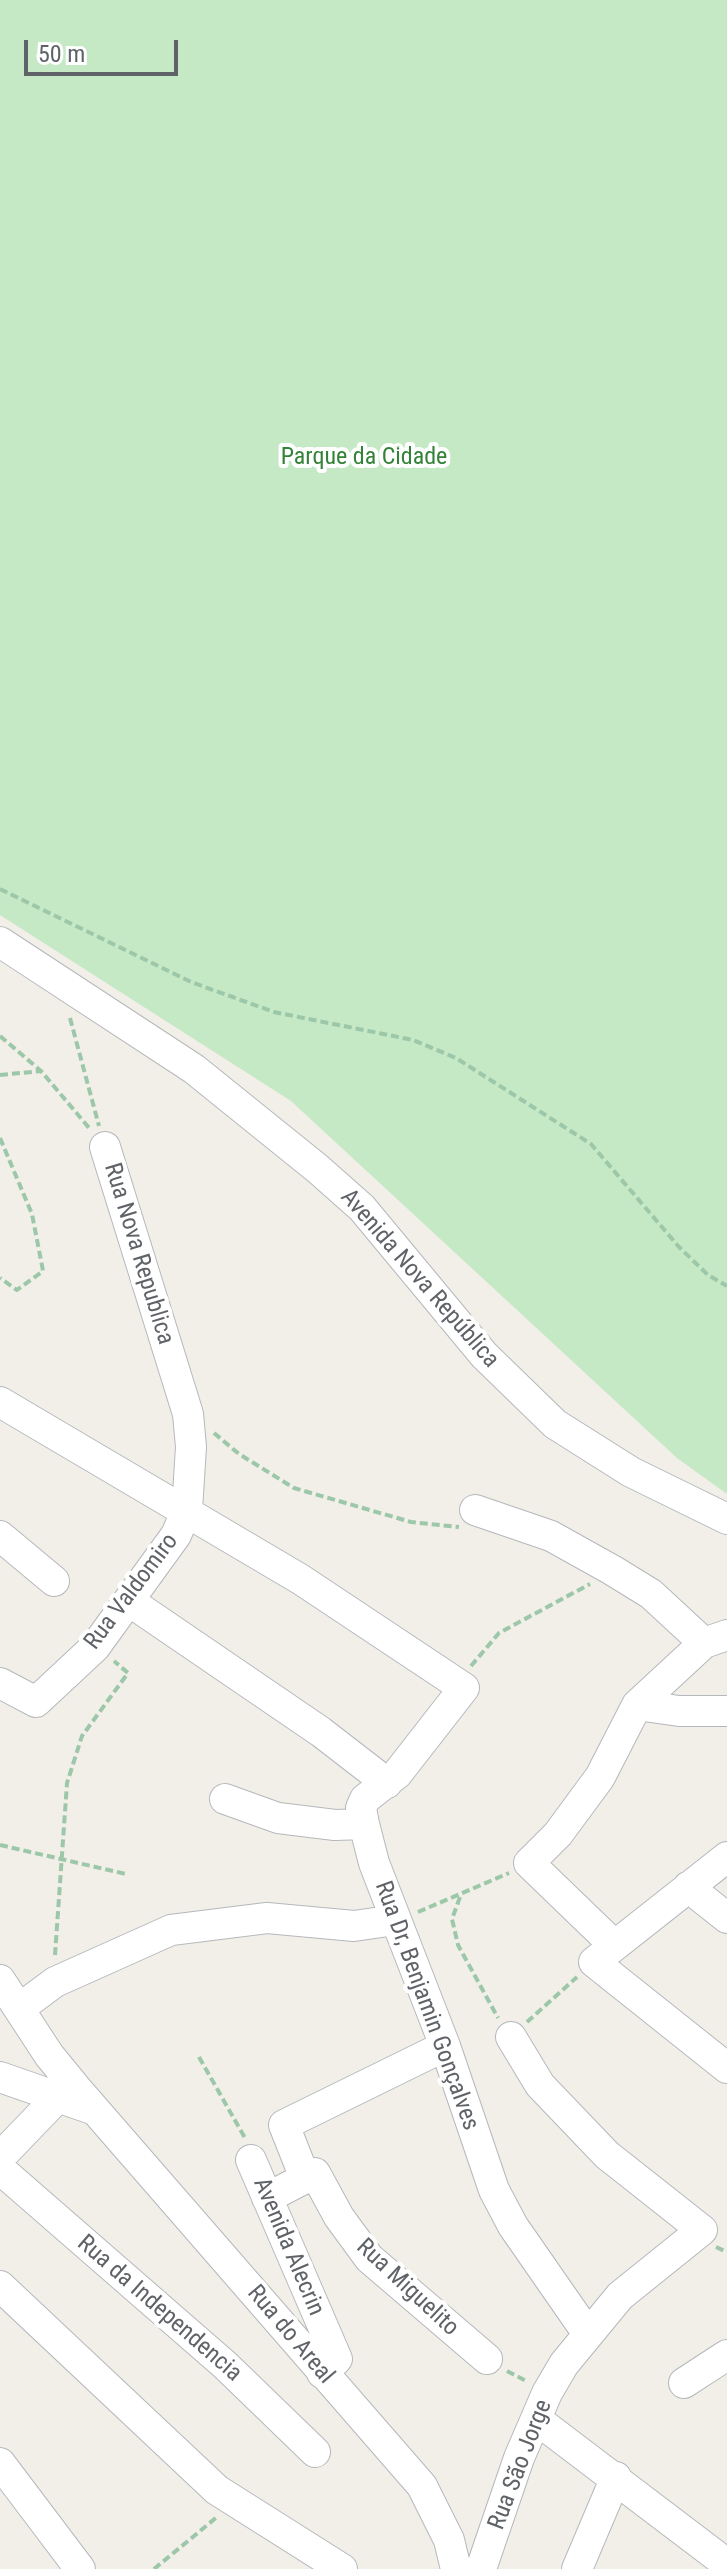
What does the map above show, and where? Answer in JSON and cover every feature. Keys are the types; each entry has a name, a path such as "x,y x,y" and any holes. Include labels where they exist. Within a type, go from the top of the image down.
{"street":[{"name":"Avenida Nova República","path":"0,942 194,1069 362,1208 484,1355 555,1424 631,1472 727,1519"},
{"name":"Rua Nova Republica","path":"105,1147 181,1390 190,1434 187,1510"},
{"path":"0,1402 300,1579 461,1686 387,1783 365,1799 361,1808 364,1824 335,1825 278,1818 225,1799"},
{"name":"Rua Valdomiro","path":"0,1683 36,1702 95,1647 176,1535 187,1510"},
{"path":"475,1519 551,1536 651,1594 716,1639 637,1705 592,1788 558,1834 529,1863 604,1954 727,2068"},
{"path":"0,1536 54,1581"},
{"path":"129,1601 321,1732 387,1783"},
{"path":"637,1705 679,1711 727,1711"},
{"name":"Rua Dr, Benjamin Gonçalves","path":"364,1824 395,1920 445,2046 494,2190 513,2226 588,2334"},
{"path":"604,1954 727,1857"},
{"path":"688,1887 727,1918"},
{"path":"9,1999 55,1982 140,1942 190,1926 267,1918 354,1926 395,1920"},
{"name":"Rua do Areal","path":"9,1999 49,2055 422,2486 449,2540 456,2569"},
{"name":"Rua São Jorge","path":"481,2569 541,2406 588,2334 620,2296 702,2230 607,2155 540,2085 511,2037"},
{"path":"267,2198 305,2178 284,2125 445,2046"},
{"path":"0,2077 101,2113"},
{"path":"0,2152 6,2151 59,2096"},
{"name":"Avenida Alecrin","path":"251,2160 337,2359 322,2373"},
{"name":"Rua da Independencia","path":"0,2169 225,2365 315,2452"},
{"name":"Rua Miguelito","path":"305,2178 315,2173 346,2228 378,2267 487,2359"},
{"path":"0,2286 174,2451 234,2501 342,2569"},
{"path":"684,2383 727,2355"},
{"path":"541,2406 616,2477 727,2564"},
{"path":"0,2463 80,2569"},
{"path":"577,2569 616,2477"}],"path":[{"path":"0,889 191,982 274,1012 413,1040 456,1058 591,1144 679,1247 708,1275 727,1286"},
{"path":"60,980 105,1147"},
{"name":"Rua Nova Republica","path":"0,1036 41,1071 105,1147"},
{"path":"0,1075 41,1071"},
{"path":"0,1138 32,1214 43,1271 17,1290 0,1278"},
{"path":"190,1434 211,1430 272,1477 324,1498 411,1522 475,1519"},
{"path":"461,1686 499,1633 573,1596 612,1570"},
{"path":"55,1982 67,1783 72,1760 82,1736 128,1673 95,1647"},
{"path":"0,1845 126,1874"},
{"path":"395,1920 460,1897 529,1863"},
{"path":"460,1897 452,1919 462,1957 511,2037 604,1954"},
{"path":"199,2057 244,2133 251,2160"},
{"path":"487,2359 541,2406"},
{"path":"154,2569 234,2501"}],"green space":[{"name":"Parque da Cidade","path":"0,0 727,0 727,1494 677,1458 291,1101 0,915"}]}
